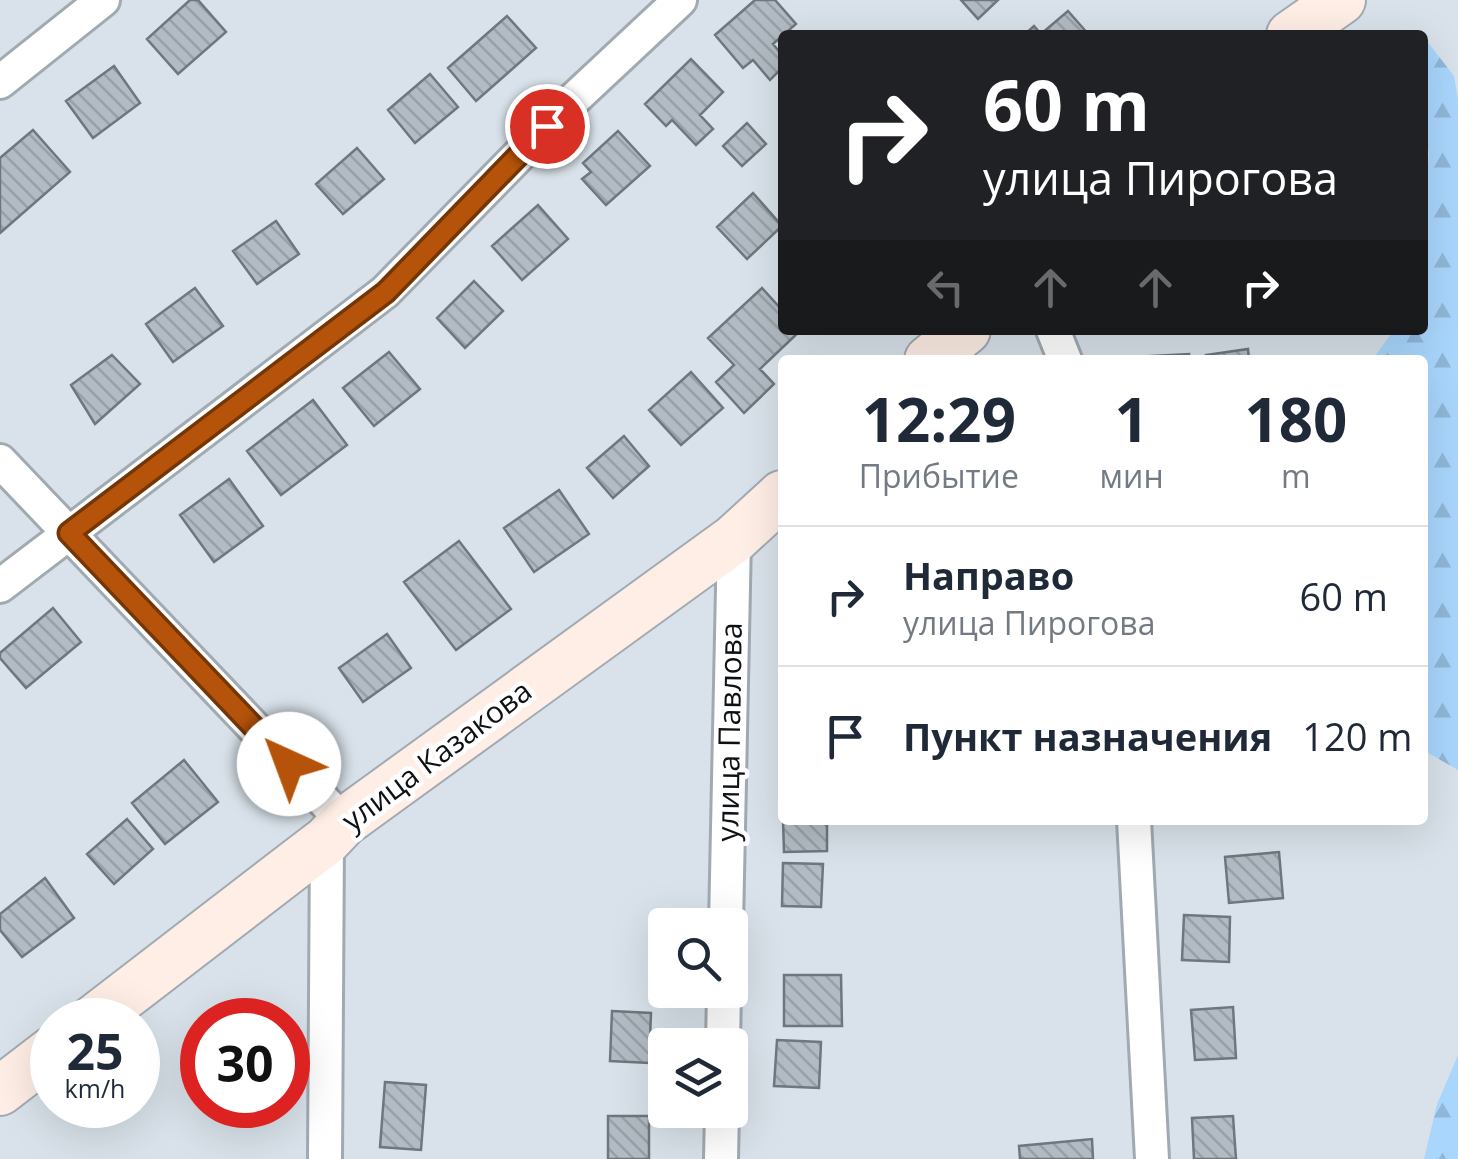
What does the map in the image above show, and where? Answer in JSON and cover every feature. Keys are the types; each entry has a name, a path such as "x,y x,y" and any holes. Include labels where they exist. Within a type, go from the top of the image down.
{"main road":[{"path":"1298,30 1341,0"},
{"path":"935,355 960,335"},
{"name":"улица Казакова","path":"121,998 336,831 734,540 778,499"},
{"path":"0,1091 30,1068"}],"street":[{"path":"0,82 104,0"},
{"path":"0,586 386,292 574,99 680,0"},
{"path":"0,461 336,831 325,1159"},
{"name":"улица Павлова","path":"726,908 734,540"},
{"path":"1134,825 1152,1159"},
{"path":"721,1159 722,1128"}],"green space":[{"path":"1428,42 1454,76 1458,99 1458,770 1428,753 1428,355 1376,355 1390,335 1428,335"},
{"path":"1458,1055 1458,1159 1424,1159 1437,1104"}],"building":[{"path":"190,0 198,0 226,32 178,74 147,39"},
{"path":"755,0 775,0 796,24 789,30 778,30 778,40 773,44 778,50 778,72 770,80 753,60 743,68 715,35"},
{"path":"961,0 998,0 978,19"},
{"path":"1068,11 1085,30 1046,30"},
{"path":"507,16 536,48 476,101 448,68"},
{"path":"691,59 723,92 700,115 713,129 696,145 672,120 666,126 645,104"},
{"path":"114,66 140,103 93,138 66,101"},
{"path":"430,74 458,107 415,143 388,110"},
{"path":"747,123 766,144 742,166 723,146"},
{"path":"33,130 70,172 0,233 0,158"},
{"path":"618,131 650,166 606,205 582,179 591,172 583,163"},
{"path":"357,148 384,179 343,214 316,184"},
{"path":"753,193 778,221 778,230 747,259 717,227"},
{"path":"538,205 568,239 522,280 492,246"},
{"path":"276,221 299,254 257,284 233,251"},
{"path":"474,281 503,311 465,348 437,318"},
{"path":"195,288 223,326 173,362 146,324"},
{"path":"762,288 778,306 778,335 796,335 760,369 774,384 744,413 716,382 734,365 708,338"},
{"path":"1248,349 1249,355 1206,355"},
{"path":"389,352 420,389 374,426 343,388"},
{"path":"112,355 140,384 95,424 71,385"},
{"path":"691,372 723,408 681,445 649,410"},
{"path":"313,400 347,445 281,495 247,451"},
{"path":"624,436 649,466 613,498 587,468"},
{"path":"229,479 263,526 214,562 180,515"},
{"path":"559,490 589,534 534,572 504,528"},
{"path":"459,541 511,609 456,650 404,582"},
{"path":"53,608 81,642 26,688 0,653"},
{"path":"387,634 411,668 363,702 339,668"},
{"path":"184,760 218,802 165,844 132,803"},
{"path":"127,819 153,849 114,884 87,854"},
{"path":"783,825 827,825 827,851 784,852"},
{"path":"1279,852 1283,898 1229,903 1225,857"},
{"path":"783,863 823,864 821,907 782,906"},
{"path":"45,878 74,918 22,957 0,930 0,914"},
{"path":"1184,915 1230,917 1229,962 1182,960"},
{"path":"784,975 841,975 842,1026 784,1026"},
{"path":"1233,1007 1236,1058 1195,1060 1191,1010"},
{"path":"612,1011 651,1013 648,1063 610,1061"},
{"path":"777,1040 821,1042 819,1088 774,1086"},
{"path":"385,1082 426,1085 421,1150 380,1147"},
{"path":"608,1116 648,1116 649,1159 608,1159"},
{"path":"1233,1116 1236,1159 1194,1159 1192,1118"},
{"path":"1092,1139 1093,1159 1020,1159 1019,1146"}],"route":[{"path":"289,764 69,533 386,292 547,126"}]}
